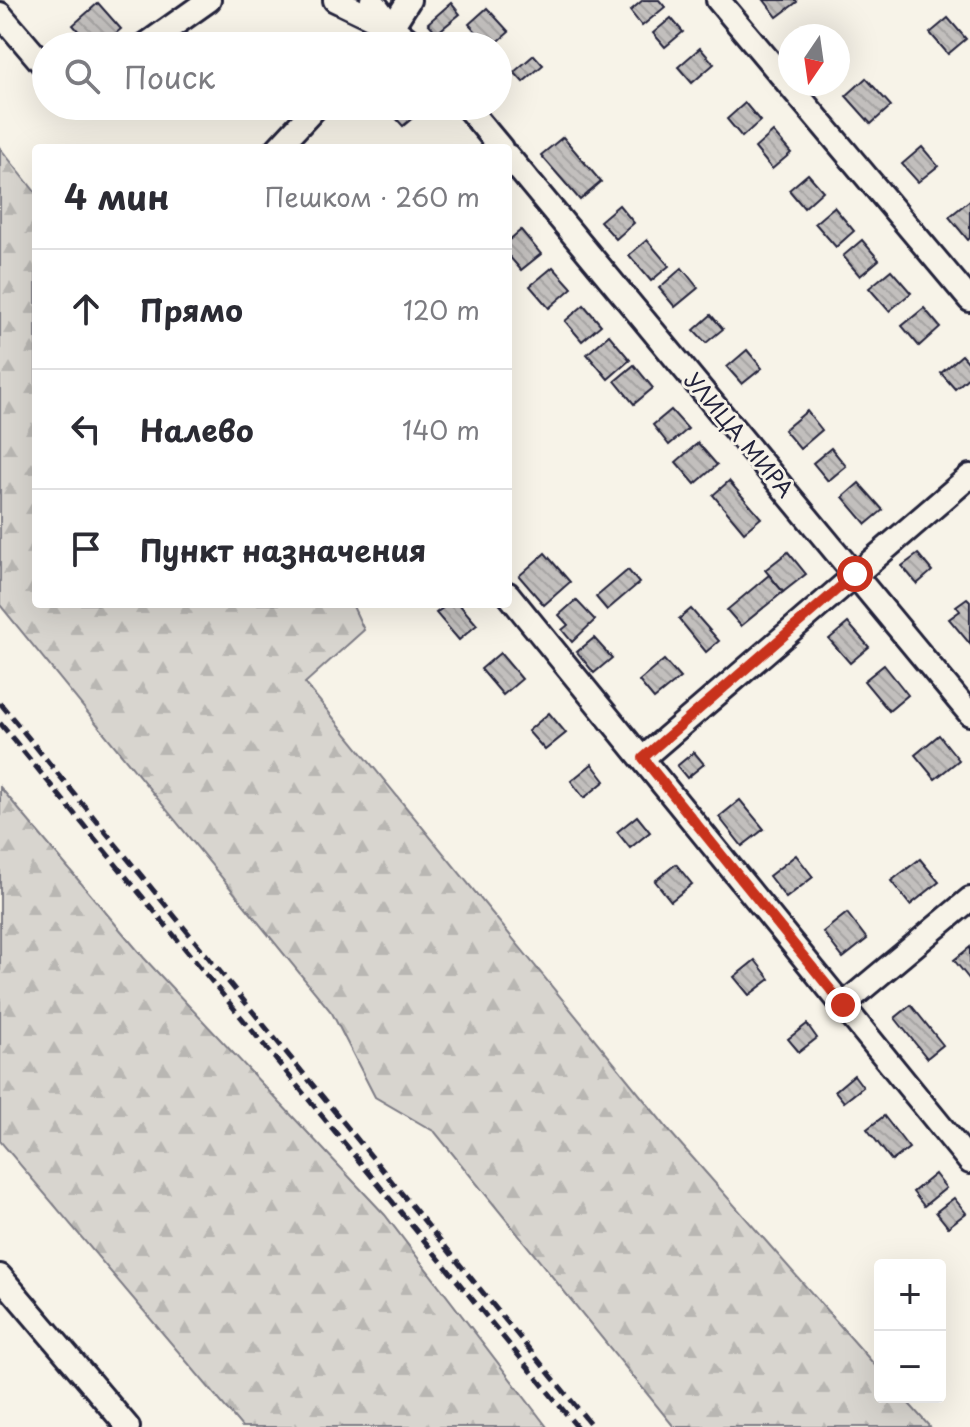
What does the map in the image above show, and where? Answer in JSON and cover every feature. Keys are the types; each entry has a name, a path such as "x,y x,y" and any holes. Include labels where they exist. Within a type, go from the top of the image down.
{"street":[{"path":"164,32 209,0"},
{"path":"335,0 398,32"},
{"path":"372,0 392,27"},
{"path":"387,32 409,0"},
{"path":"718,0 970,300"},
{"path":"0,14 32,52"},
{"path":"282,144 304,120"},
{"path":"478,120 498,144"},
{"name":"УЛИЦА МИРА","path":"512,161 970,714"},
{"path":"643,758 970,476"},
{"path":"512,599 970,1162"},
{"path":"843,1005 970,899"},
{"path":"0,1276 128,1427"}],"green space":[{"path":"0,148 32,188 32,608 354,608 364,630 305,683 671,1133 874,1364 874,1403 908,1403 930,1427 674,1427 435,1132 375,1097 332,1013 0,605"},
{"path":"0,787 144,958 385,1215 547,1427 242,1427 0,1141"}],"building":[{"path":"643,0 659,0 665,7 642,26 630,11"},
{"path":"764,0 796,0 797,2 777,17"},
{"path":"98,3 121,29 117,32 79,32 73,25"},
{"path":"451,3 460,14 438,32 428,23"},
{"path":"487,8 509,32 476,32 469,24"},
{"path":"671,18 683,32 665,47 653,33"},
{"path":"948,18 966,39 948,54 930,33"},
{"path":"700,48 714,64 692,83 678,67"},
{"path":"534,55 543,65 523,82 514,72"},
{"path":"866,78 891,106 871,124 846,96 850,96"},
{"path":"745,103 760,121 742,137 727,119"},
{"path":"773,132 791,153 772,169 755,148"},
{"path":"563,137 601,182 580,200 541,155"},
{"path":"922,147 938,166 918,182 902,164"},
{"path":"808,174 823,191 804,208 789,190"},
{"path":"970,200 970,238 968,240 949,217"},
{"path":"619,205 634,223 616,239 600,221"},
{"path":"834,207 854,231 836,247 815,223"},
{"path":"521,230 541,254 521,270 512,260 512,238"},
{"path":"647,240 669,266 651,281 629,255"},
{"path":"862,240 879,260 860,276 843,256"},
{"path":"553,267 572,288 549,308 530,286"},
{"path":"682,268 698,288 675,307 659,288"},
{"path":"891,270 911,293 889,311 869,288"},
{"path":"584,305 601,325 582,341 565,321"},
{"path":"924,308 940,327 919,346 902,326"},
{"path":"711,315 723,329 706,343 694,330"},
{"path":"609,335 630,360 608,379 587,354"},
{"path":"747,350 762,368 742,384 727,367"},
{"path":"962,355 970,364 970,376 955,389 941,373"},
{"path":"634,365 653,388 634,404 615,381"},
{"path":"671,410 688,429 669,445 653,425"},
{"path":"807,411 822,430 800,449 784,430"},
{"path":"698,443 717,465 695,484 676,462"},
{"path":"831,448 846,466 828,481 813,463"},
{"path":"729,481 761,518 744,532 713,495"},
{"path":"859,483 883,510 866,524 843,497"},
{"path":"788,552 806,574 783,592 765,570"},
{"path":"545,553 570,582 544,605 519,576"},
{"path":"918,554 932,571 917,584 902,566"},
{"path":"628,570 639,583 607,610 596,597"},
{"path":"769,575 783,592 741,626 727,610"},
{"path":"967,598 970,601 970,644 949,619 960,611 956,606"},
{"path":"576,600 595,620 572,642 562,630 568,625 559,615"},
{"path":"443,608 462,608 477,625 459,640 436,613"},
{"path":"691,609 719,641 706,652 679,619"},
{"path":"848,623 869,647 850,663 829,639"},
{"path":"594,638 612,658 594,673 577,652"},
{"path":"500,653 522,679 503,695 481,669"},
{"path":"664,660 680,678 654,699 639,681"},
{"path":"884,665 908,695 889,711 864,681"},
{"path":"549,713 566,733 545,750 528,731"},
{"path":"939,735 959,760 935,779 915,755"},
{"path":"694,752 704,764 687,778 677,766"},
{"path":"592,764 605,781 584,798 571,781"},
{"path":"740,800 764,829 742,846 719,817"},
{"path":"637,816 650,832 630,848 617,832"},
{"path":"796,855 813,877 786,898 769,876"},
{"path":"920,859 939,882 910,905 891,881"},
{"path":"676,864 692,884 671,901 655,881"},
{"path":"847,913 867,939 843,958 823,932"},
{"path":"970,947 970,980 954,960"},
{"path":"755,960 770,979 749,995 734,977"},
{"path":"911,1005 943,1045 927,1058 895,1018"},
{"path":"807,1024 817,1038 799,1052 788,1039"},
{"path":"854,1075 863,1087 844,1102 835,1091"},
{"path":"884,1116 909,1148 892,1161 867,1129"},
{"path":"935,1174 946,1188 924,1206 913,1192"},
{"path":"954,1198 966,1213 948,1227 936,1212"}],"railway":[{"path":"0,703 593,1427"},
{"path":"0,723 577,1427"}],"route":[{"path":"843,1005 643,758 855,574"}]}
